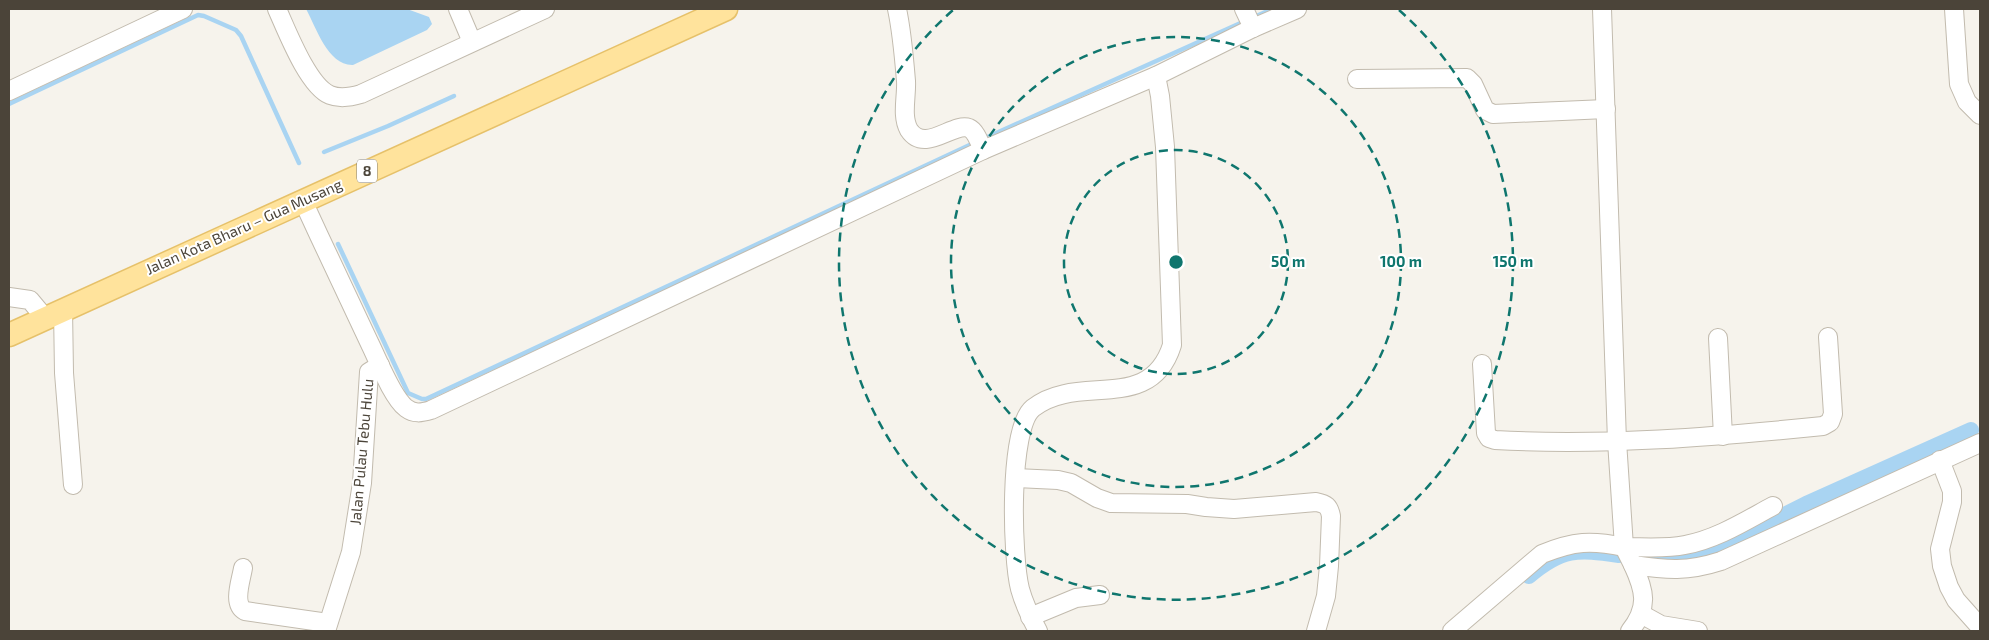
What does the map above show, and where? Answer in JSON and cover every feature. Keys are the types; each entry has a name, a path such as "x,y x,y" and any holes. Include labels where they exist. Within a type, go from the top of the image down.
{"main road":[{"name":"Jalan Kota Bharu – Gua Musang","path":"9,335 726,9"}],"street":[{"path":"9,91 183,9"},
{"path":"277,9 311,79 322,90 338,97 360,94 545,9"},
{"path":"458,9 472,42"},
{"path":"897,9 906,83 905,118 910,132 923,139 970,128 979,143"},
{"path":"380,365 405,407 414,413 431,410 979,143 1156,76 1248,18 1297,9"},
{"path":"1602,9 1617,441 1624,547 1642,584 1644,602 1642,614 1630,631"},
{"path":"1954,9 1959,84 1967,102 1980,115"},
{"path":"1100,595 1076,598 1034,624 1020,589 1015,553 1015,478 1018,443 1023,422 1032,409 1047,399 1062,394 1129,387 1144,383 1158,373 1167,361 1172,345 1172,329 1165,147 1156,76"},
{"path":"1357,79 1467,78 1473,84 1485,110 1493,114 1606,109"},
{"name":"Jalan Pulau Tebu Hulu","path":"303,201 380,365 369,372 362,483 351,552 327,627"},
{"path":"9,297 30,300 54,313 64,372 73,485"},
{"path":"1482,364 1484,425 1489,438 1495,440 1523,442 1659,441 1723,436 1823,426 1830,422 1833,414 1828,336"},
{"path":"1718,338 1723,436"},
{"path":"1633,565 1667,570 1703,566 1721,561 1980,442"},
{"path":"1940,460 1952,491 1952,502 1940,549 1942,566 1949,587 1956,600 1980,627"},
{"path":"1015,478 1058,480 1071,483 1096,498 1110,503 1187,504 1206,508 1234,509 1316,502 1325,504 1329,508 1331,516 1329,566 1326,596 1316,631"},
{"path":"1452,631 1542,554 1563,546 1592,541 1624,547 1686,545 1709,538 1773,506"},
{"path":"243,568 238,603 240,608 245,611 327,627"},
{"path":"1642,614 1661,625 1698,631"}],"water":[{"path":"306,9 407,9 429,17 432,24 427,30 353,65 344,64 324,44"}],"waterway":[{"path":"1252,18 1272,9"},
{"path":"9,104 198,15 204,16 236,30 241,36 299,163"},
{"path":"983,139 1245,21"},
{"path":"324,152 454,96"},
{"path":"338,244 408,393 426,399 976,142"},
{"path":"1636,558 1672,560 1718,549 1806,504 1971,430"},
{"path":"1529,576 1561,555 1581,552 1619,555"}]}
